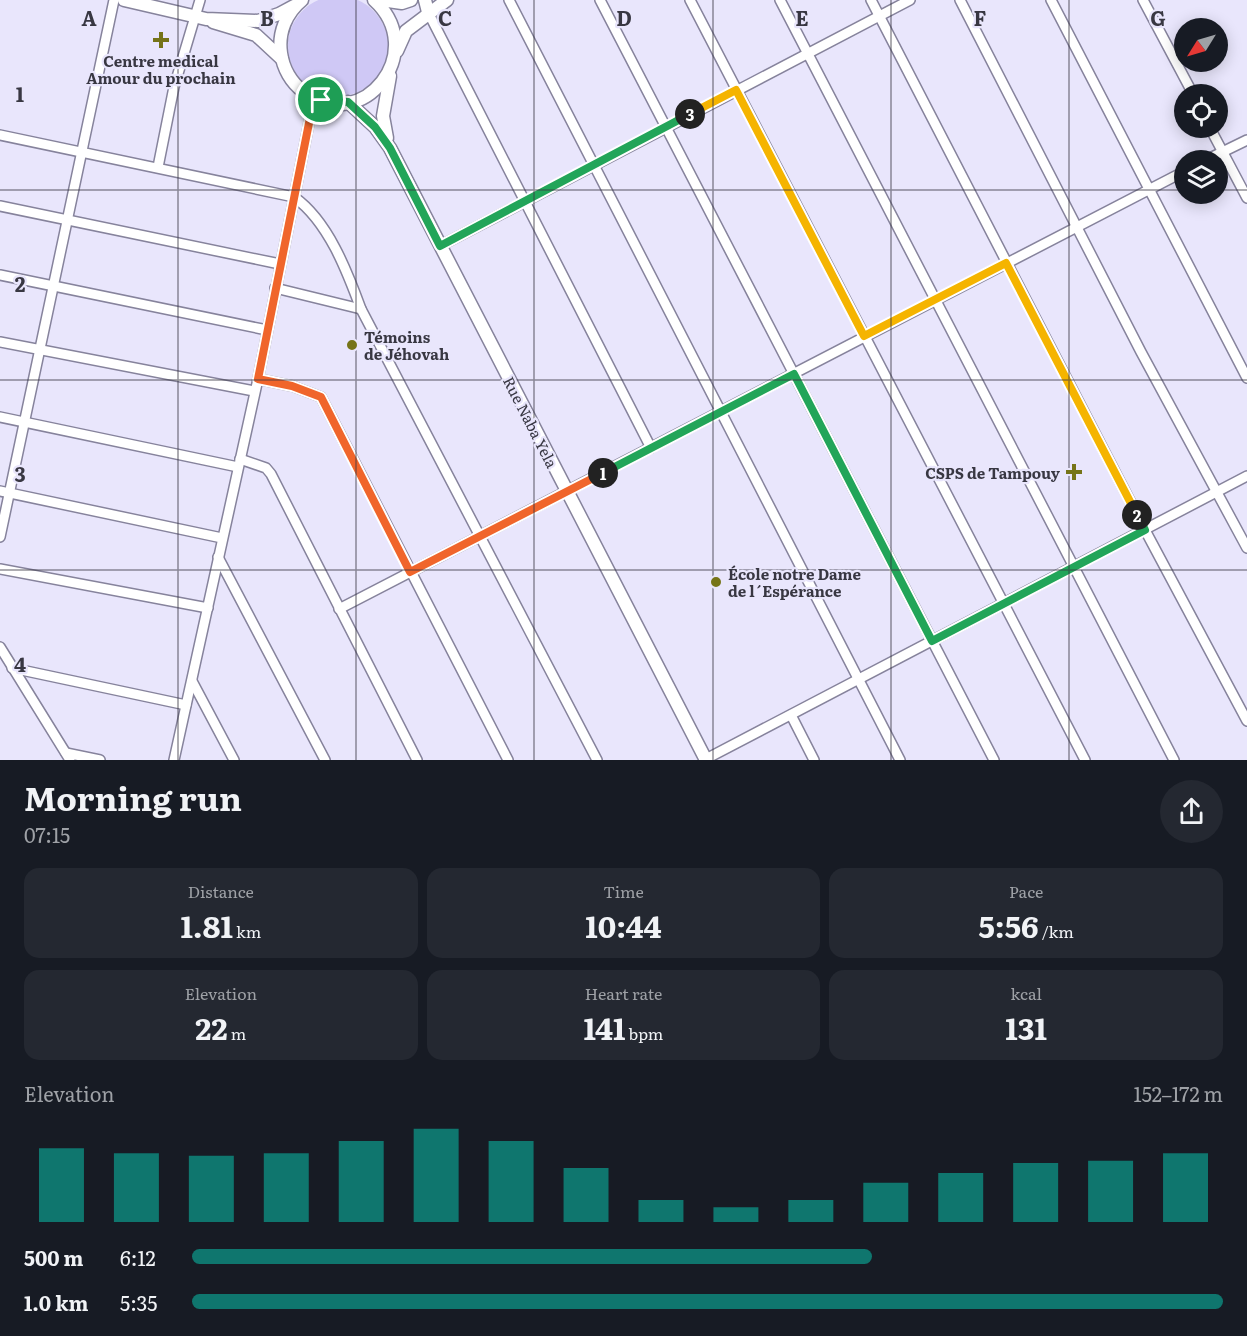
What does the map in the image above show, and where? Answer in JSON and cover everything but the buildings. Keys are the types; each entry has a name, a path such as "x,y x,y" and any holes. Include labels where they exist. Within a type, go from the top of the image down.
{"street":[{"path":"0,537 4,492 24,421 114,0"},
{"path":"124,0 256,35 282,59"},
{"path":"158,168 174,87 185,46 201,19 200,0"},
{"path":"374,0 391,22 395,36 393,62 383,116 390,148"},
{"path":"381,0 402,3 411,0"},
{"path":"300,2 282,29 282,59 291,80 314,98 334,103 348,102 374,90 393,62 406,31 427,6 447,0"},
{"path":"509,0 900,760"},
{"path":"600,0 994,760"},
{"path":"690,0 1002,605 1085,760"},
{"path":"780,0 1174,760"},
{"path":"871,0 1145,530 1247,721"},
{"path":"440,246 910,0"},
{"path":"960,0 1141,351 1247,548"},
{"path":"1051,0 1247,378"},
{"path":"1143,0 1187,84"},
{"path":"201,19 258,21 279,14 300,2"},
{"path":"427,6 524,202 651,448"},
{"path":"174,760 258,379 314,98"},
{"path":"348,102 375,127 390,148"},
{"path":"0,135 294,197 315,216 350,279 361,309 597,760"},
{"path":"1227,150 1247,140"},
{"name":"Rue Naba Yela","path":"390,148 705,760"},
{"path":"1228,162 1247,198"},
{"path":"339,609 1174,176"},
{"path":"0,206 280,264"},
{"path":"0,275 267,330"},
{"path":"275,288 361,309"},
{"path":"0,342 254,392"},
{"path":"258,379 292,386 321,397 508,760"},
{"path":"0,417 266,468 417,760"},
{"path":"705,760 1247,476"},
{"path":"4,492 222,538"},
{"path":"218,556 325,760"},
{"path":"0,569 208,608"},
{"path":"0,647 68,757 100,760"},
{"path":"12,668 186,705"},
{"path":"192,681 234,760"},
{"path":"790,715 814,760"}],"shaded area":[{"path":"319,-1 357,-1 374,10 385,27 387,36 385,65 374,82 357,93 338,96 319,93 302,82 291,65 288,46 291,27 302,10"}],"place":[{"name":"Centre medical Amour du prochain","path":"161,40"},
{"name":"Témoins de Jéhovah","path":"352,345"},
{"name":"CSPS de Tampouy","path":"1074,472"},
{"name":"École notre Dame de l´Espérance","path":"716,582"}],"route":[{"path":"736,90 864,336 1006,263 1145,530 932,641 794,374 410,572 321,397 316,393 292,386 258,379 314,98 321,100 334,103 348,102 375,127 390,148 440,246 736,90"}]}
